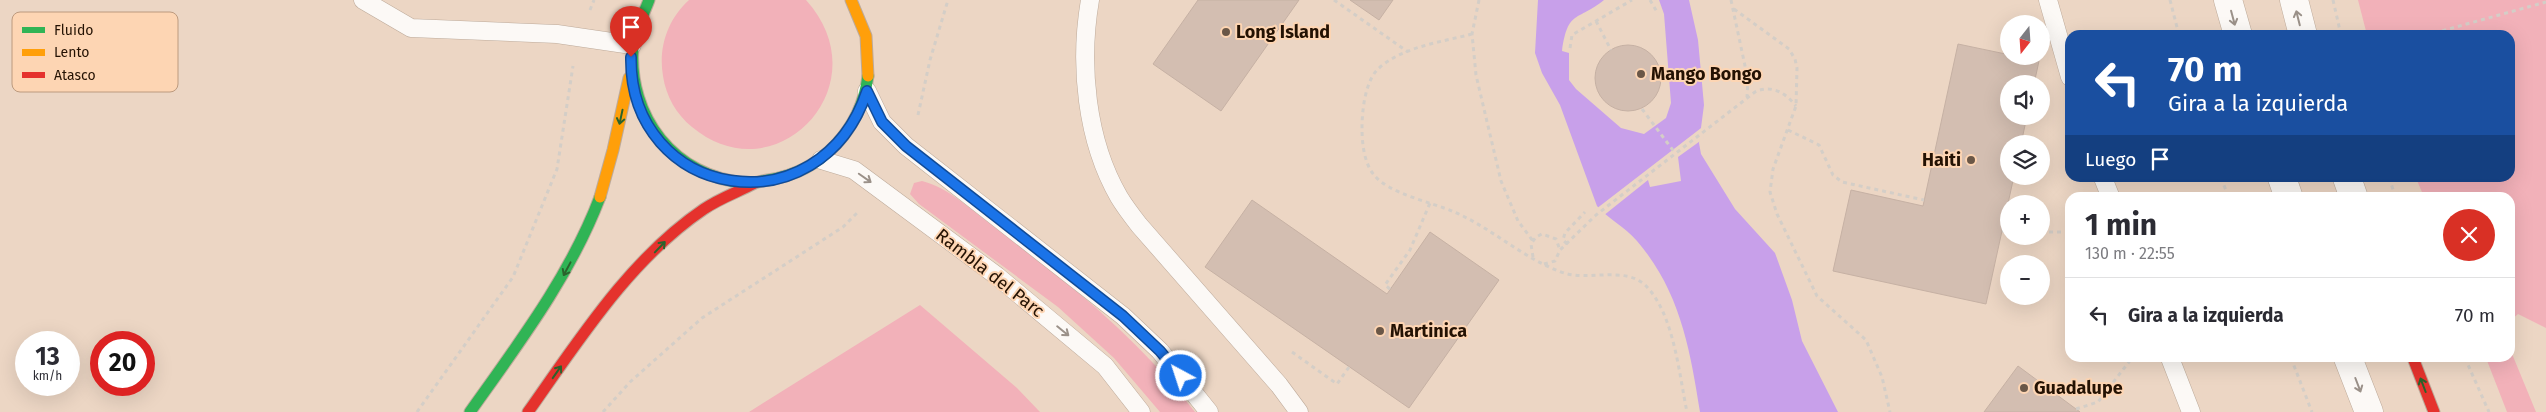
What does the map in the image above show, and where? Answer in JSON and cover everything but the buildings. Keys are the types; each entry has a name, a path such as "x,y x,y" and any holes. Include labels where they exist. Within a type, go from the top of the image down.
{"street":[{"path":"470,412 547,304 572,260 601,195 631,69 632,45 638,22 649,0"},
{"path":"528,412 598,315 663,243 705,208 757,183 790,176 821,160 850,129 860,111 867,91 870,61 865,31 851,0"},
{"path":"2228,0 2237,30"},
{"path":"2294,0 2302,30"},
{"path":"865,31 869,16"},
{"path":"631,69 636,100 650,128 670,152 696,170 725,180 757,183"},
{"path":"2350,362 2369,412"},
{"path":"2415,362 2434,412"}],"lane":[{"path":"364,0 411,28 557,34 632,45"},
{"path":"1090,0 1085,48 1088,98 1093,128 1102,160 1119,197 1139,225 1253,355 1298,412"},
{"path":"2048,0 2065,60"},
{"path":"867,91 882,122 906,146 1123,316 1160,351 1209,412"},
{"name":"Rambla del Parc","path":"821,160 854,170 881,188 997,276 1105,366 1142,412"},
{"path":"2172,362 2191,412"}],"path":[{"path":"417,412 512,277 557,169 568,90 582,24 594,0"},
{"path":"906,146 920,111 930,60 948,0"},
{"path":"1334,0 1408,52"},
{"path":"1479,0 1472,34 1476,75 1501,181 1518,221 1533,241"},
{"path":"1570,48 1572,35 1632,0"},
{"path":"1650,0 1657,12"},
{"path":"1731,0 1748,80 1747,97"},
{"path":"2170,0 2178,30"},
{"path":"2333,0 2341,30"},
{"path":"2446,30 2546,2"},
{"path":"1734,9 1788,49 1795,59 1797,68 1796,106 1770,183 1770,192 1777,214 1818,296 1866,340 1882,377 1890,412"},
{"path":"1596,21 1611,50"},
{"path":"1472,34 1408,52 1377,71 1370,83 1362,118 1364,149 1372,174 1380,182 1462,216 1538,262 1558,271 1590,277 1628,276 1636,278 1648,289 1663,312 1671,333 1687,412"},
{"path":"1558,271 1557,258 1560,250 1596,215 1747,97 1763,88 1776,90 1788,96 1796,106"},
{"path":"1642,109 1675,153"},
{"path":"1788,130 1819,145 1834,175 1842,182 1924,200"},
{"path":"604,412 630,382 702,318 842,227 881,188"},
{"path":"1390,289 1385,285 1410,250 1430,203"},
{"path":"1568,243 1563,240 1565,233 1585,212"},
{"path":"2050,232 2065,232"},
{"path":"1557,258 1549,263 1538,262 1531,254 1533,241 1542,234 1551,235 1558,242 1560,250"},
{"path":"2076,409 2098,402 2129,362"},
{"path":"2293,362 2312,412"},
{"path":"2467,362 2489,412"},
{"path":"1337,384 1348,367"}],"shaded area":[{"path":"689,0 806,0 827,33 832,66 826,96 809,122 785,140 756,149 724,145 686,122 673,104 667,91 663,76 662,55 663,44 670,25"},
{"path":"1538,0 1604,0 1575,18 1567,28 1562,51 1569,53 1569,80 1576,89 1621,128 1644,134 1666,118 1671,103 1664,14 1659,0 1689,0 1698,40 1704,105 1699,143 1701,154 1735,209 1775,253 1792,300 1802,341 1838,412 1700,412 1687,343 1673,300 1664,280 1652,260 1637,241 1597,206 1560,105 1542,73 1535,53"},
{"path":"2358,0 2546,0 2546,328 2518,314 2515,317 2515,192 2422,192 2418,182 2515,182 2515,30 2366,30"},
{"path":"922,181 932,184 959,200 1047,267 1100,311 1150,359 1195,412 1160,412 1114,358 1058,307 919,204 910,194 914,183"},
{"path":"920,305 1017,388 1040,412 749,412"},
{"path":"2515,361 2536,412 2507,412 2488,362"}],"pier":[{"path":"1705,125 1703,139 1678,157 1681,181 1650,187 1648,180 1603,216 1596,209"}],"traffic: fast":[{"path":"649,0 637,29 633,47 633,73 638,97 648,119 661,139 677,156 697,169 720,178 754,183 788,175 822,158 848,130 864,95 868,76"},
{"path":"470,412 559,282 588,226 600,197"}],"traffic: slow":[{"path":"851,0 866,36 868,76"},
{"path":"600,197 613,150 629,78"}],"traffic: jam":[{"path":"528,412 607,302 652,252 677,229 704,209 755,183"},
{"path":"2415,362 2434,412"}],"place":[{"name":"Long Island","path":"1226,32"},
{"name":"Mango Bongo","path":"1641,74"},
{"name":"Haiti","path":"1971,160"},
{"name":"Martinica","path":"1380,331"},
{"name":"Guadalupe","path":"2024,388"}],"route":[{"path":"631,57 636,100 650,128 670,152 696,170 725,180 757,183 774,180 790,176 821,160 850,129 860,111 867,91 873,108 882,122 906,146 1123,316 1160,351 1181,376"}]}
